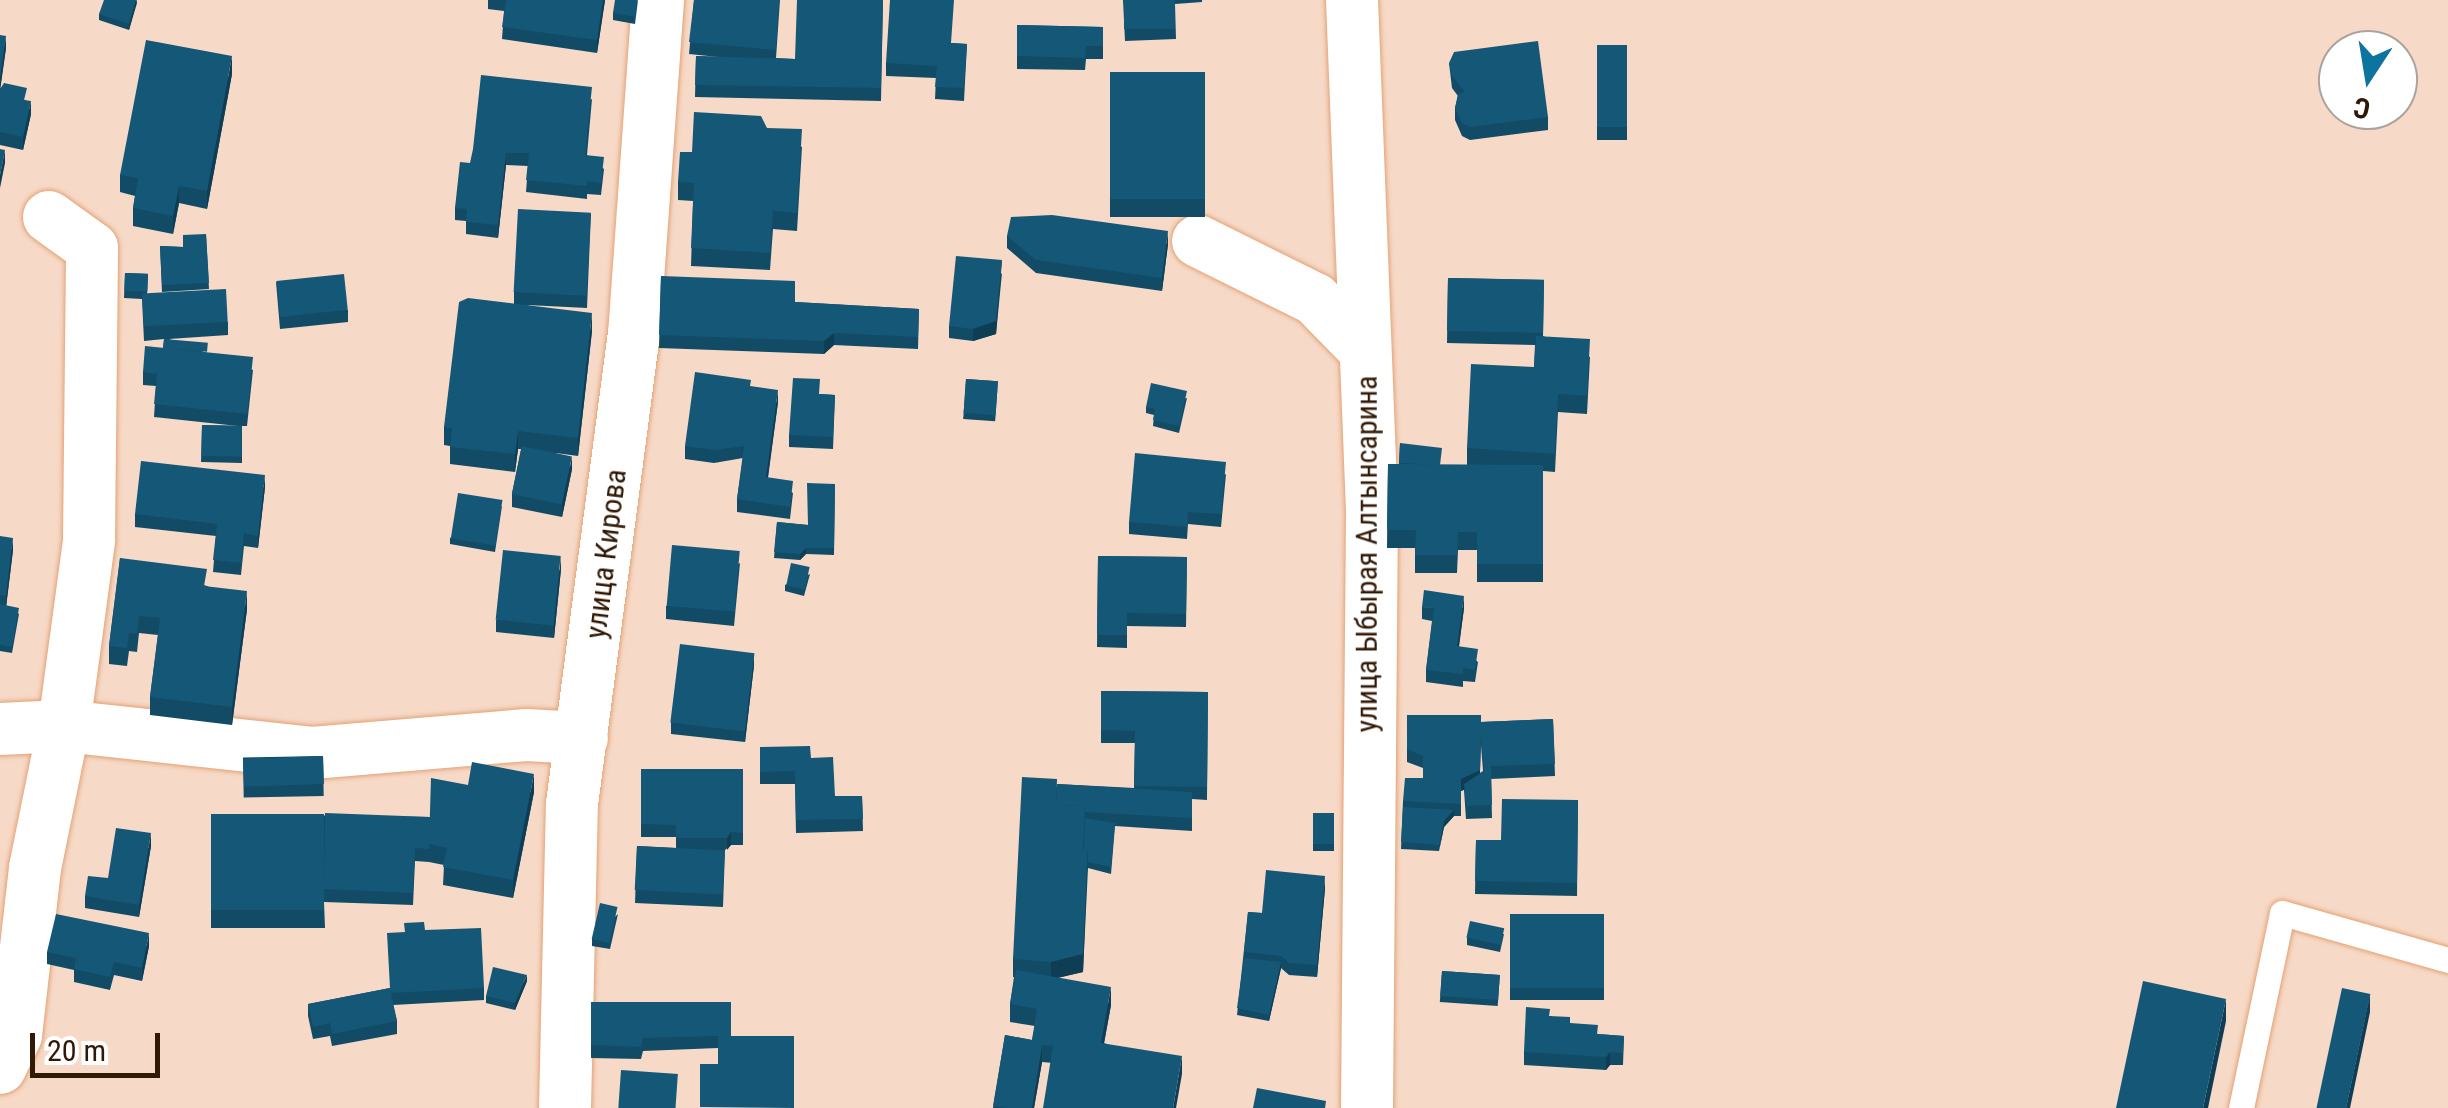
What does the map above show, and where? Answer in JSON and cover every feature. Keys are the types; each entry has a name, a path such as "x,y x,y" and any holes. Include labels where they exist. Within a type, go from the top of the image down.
{"street":[{"name":"улица Кирова","path":"565,1108 572,804 634,334 658,0"},
{"name":"улица Ыбырая Алтынсарина","path":"1352,0 1372,512 1367,1108"},
{"path":"0,1068 16,1035 35,868 64,726 89,540 92,248 50,217"},
{"path":"1198,242 1316,298 1366,350"},
{"path":"0,729 64,726 312,753 526,736 582,738"}],"lane":[{"path":"2241,1108 2282,913 2448,960"}],"building":[{"path":"104,0 136,0 129,24 99,14"},
{"path":"506,0 603,0 597,40 502,27"},
{"path":"615,0 637,0 635,17 613,13"},
{"path":"694,0 779,0 776,50 689,42"},
{"path":"797,0 883,0 881,88 695,85 696,56 795,59"},
{"path":"890,0 954,0 951,43 967,44 964,88 935,87 937,66 886,63"},
{"path":"1124,0 1175,0 1175,29 1124,29"},
{"path":"1017,25 1103,27 1103,46 1086,46 1085,58 1017,56"},
{"path":"0,35 6,36 0,78"},
{"path":"146,40 232,56 207,191 179,186 173,216 133,208 138,178 120,175"},
{"path":"1538,41 1548,117 1470,127 1462,123 1455,108 1458,94 1465,92 1452,76 1449,63 1454,52"},
{"path":"1597,45 1627,45 1627,127 1597,127"},
{"path":"1110,72 1205,72 1205,199 1110,199"},
{"path":"481,75 592,87 585,155 604,157 601,183 587,181 587,186 526,180 529,153 506,153 498,225 466,222 467,209 455,208 460,162 470,163 473,149"},
{"path":"4,83 27,88 24,100 31,101 23,137 0,132 0,89"},
{"path":"694,112 761,116 767,128 802,129 797,213 773,211 770,253 691,248 694,183 678,182 680,152 692,152"},
{"path":"0,149 5,150 0,175"},
{"path":"518,209 591,213 587,296 514,292"},
{"path":"1052,215 1168,231 1162,278 1036,260 1007,236 1011,217"},
{"path":"206,234 209,283 162,285 160,246 183,247 183,235"},
{"path":"956,256 1002,260 996,321 973,329 949,326"},
{"path":"125,273 148,274 147,292 124,291"},
{"path":"344,274 348,310 280,317 276,281"},
{"path":"661,276 795,281 795,302 919,309 918,337 834,333 824,341 659,335"},
{"path":"1448,278 1544,280 1543,333 1447,331"},
{"path":"226,289 228,322 144,326 142,293"},
{"path":"468,298 592,313 578,438 518,431 515,454 450,447 452,428 444,427 459,302"},
{"path":"1536,336 1590,339 1587,396 1558,394 1555,454 1467,448 1471,364 1534,367"},
{"path":"164,339 208,343 207,352 163,348"},
{"path":"145,346 253,357 247,414 154,404 157,374 143,372"},
{"path":"695,372 751,380 750,386 778,390 766,477 793,481 790,507 737,499 744,446 714,450 685,446"},
{"path":"793,378 820,379 819,394 835,395 833,437 789,435"},
{"path":"966,379 998,381 996,415 964,413"},
{"path":"1151,383 1187,391 1179,426 1153,420 1155,409 1146,407"},
{"path":"202,425 242,426 241,457 201,456"},
{"path":"1400,443 1442,448 1440,465 1399,463"},
{"path":"522,446 572,457 562,505 512,494"},
{"path":"1135,453 1226,462 1221,514 1188,512 1187,527 1129,522"},
{"path":"141,461 265,475 258,536 244,533 241,563 213,560 217,524 135,514"},
{"path":"1388,464 1543,465 1543,564 1477,564 1477,532 1458,532 1457,555 1415,555 1416,530 1387,530"},
{"path":"807,483 835,484 834,548 806,548 800,554 774,552 777,522 808,525"},
{"path":"458,493 502,500 495,545 451,538"},
{"path":"0,536 13,538 6,595 0,595"},
{"path":"672,545 740,551 734,612 667,606"},
{"path":"503,550 561,556 553,626 496,620"},
{"path":"1098,556 1187,557 1186,614 1127,613 1127,635 1097,635"},
{"path":"120,558 207,569 204,586 247,591 232,707 150,697 160,618 139,616 137,634 129,633 127,648 109,646"},
{"path":"791,563 810,567 805,589 786,585"},
{"path":"1424,590 1464,596 1457,646 1478,649 1475,670 1463,668 1463,674 1426,670 1434,608 1422,607"},
{"path":"0,604 19,608 12,647 0,645"},
{"path":"680,644 754,653 745,732 670,722"},
{"path":"1101,691 1208,692 1207,787 1134,786 1135,731 1101,730"},
{"path":"1407,715 1481,715 1481,722 1553,719 1555,764 1491,766 1492,805 1466,806 1464,784 1484,771 1481,732 1480,770 1461,779 1461,804 1403,801 1405,778 1423,778 1423,756 1407,749"},
{"path":"810,746 811,758 833,757 835,796 862,796 863,819 796,820 795,771 760,772 760,747"},
{"path":"323,756 324,784 244,787 243,759"},
{"path":"472,762 534,774 513,880 443,867 447,848 429,844 431,778 468,785"},
{"path":"641,769 743,769 743,833 731,832 727,838 676,838 676,825 641,824"},
{"path":"1022,777 1057,779 1056,805 1085,806 1083,849 1088,849 1083,954 1051,962 1013,959"},
{"path":"1057,784 1192,792 1192,818 1085,812 1085,806 1056,805"},
{"path":"1502,799 1578,800 1577,883 1475,881 1476,840 1501,840"},
{"path":"1403,807 1454,810 1444,821 1439,845 1401,842"},
{"path":"325,813 430,817 429,849 415,848 413,893 324,889"},
{"path":"1313,813 1334,813 1334,844 1313,844"},
{"path":"211,814 324,814 324,910 211,910"},
{"path":"1085,818 1115,823 1111,867 1088,862 1088,849 1084,849"},
{"path":"116,828 151,833 139,905 85,896 88,876 108,878"},
{"path":"637,846 725,851 723,895 635,890"},
{"path":"1266,870 1325,876 1317,965 1244,952 1248,912 1262,913"},
{"path":"600,903 618,907 609,943 592,939"},
{"path":"56,914 149,933 142,968 114,962 110,977 74,969 76,958 47,952"},
{"path":"1510,914 1604,914 1604,988 1510,988"},
{"path":"1470,921 1504,928 1501,945 1466,938"},
{"path":"424,922 425,930 481,928 484,988 391,993 397,1021 332,1034 330,1023 313,1027 308,1004 390,988 387,933 405,932 404,923"},
{"path":"1244,958 1281,962 1269,1015 1237,1008"},
{"path":"493,967 527,975 515,1003 486,996"},
{"path":"1016,970 1111,987 1101,1043 1182,1056 1173,1108 1043,1108 1053,1046 1042,1045 1032,1108 993,1106 1005,1035 1032,1040 1037,1009 1010,1004"},
{"path":"1442,971 1500,975 1498,1000 1440,996"},
{"path":"2143,981 2226,999 2203,1108 2116,1108"},
{"path":"2342,988 2370,994 2346,1108 2316,1108"},
{"path":"591,1002 731,1002 731,1036 794,1036 794,1108 700,1107 700,1064 718,1064 718,1036 643,1038 641,1047 591,1045"},
{"path":"1526,1007 1550,1009 1549,1016 1570,1017 1570,1023 1598,1025 1597,1034 1624,1036 1623,1053 1610,1052 1606,1057 1524,1052"},
{"path":"621,1070 678,1074 675,1108 618,1108"},
{"path":"1257,1088 1326,1101 1325,1108 1253,1108"}]}
